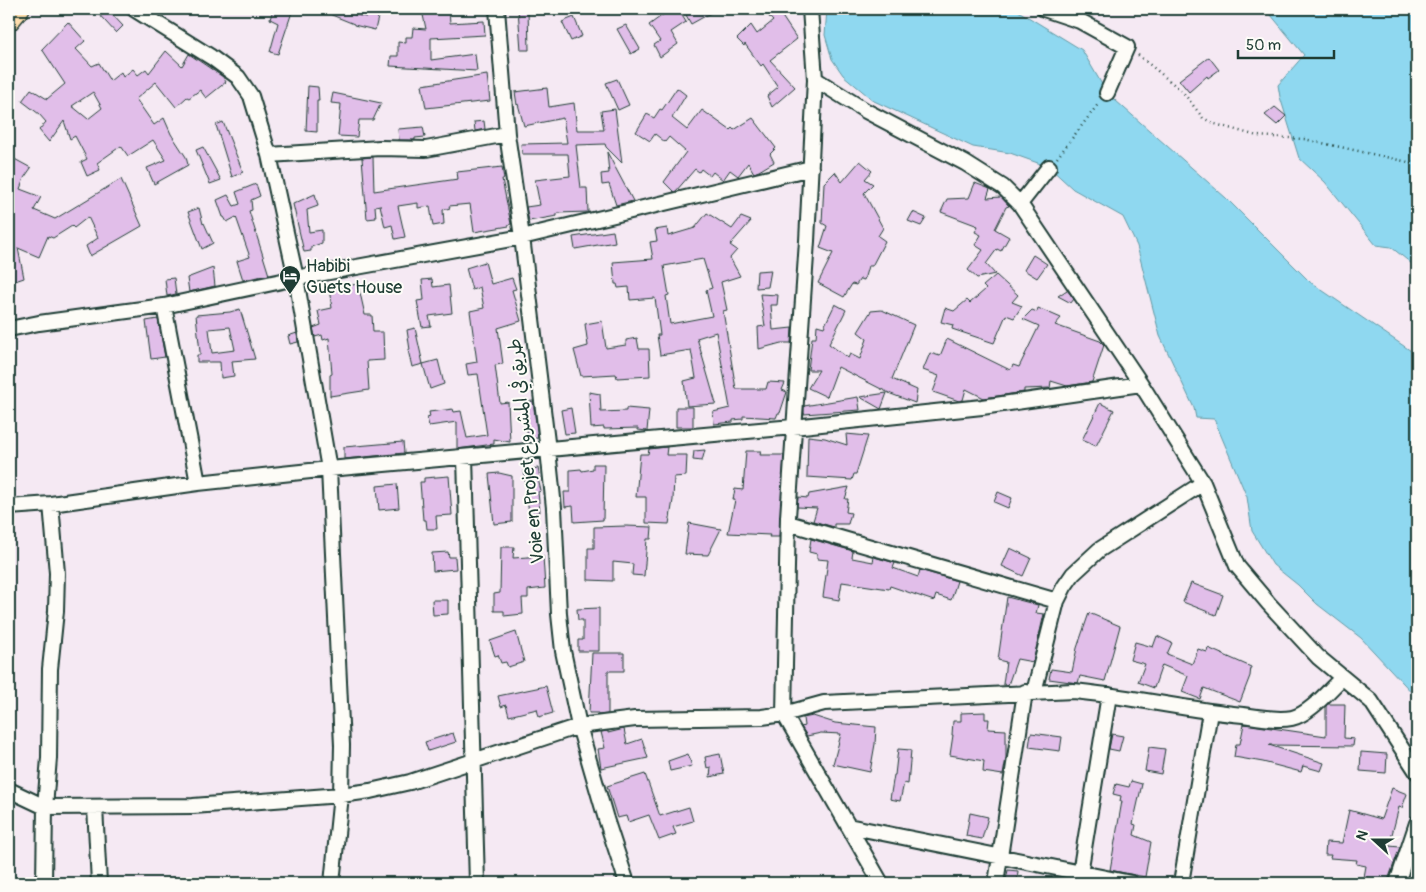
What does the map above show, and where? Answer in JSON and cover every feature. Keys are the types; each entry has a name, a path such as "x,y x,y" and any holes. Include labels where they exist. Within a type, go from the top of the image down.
{"main road":[{"path":"9,22 20,9"}],"street":[{"path":"134,9 211,57 238,77 251,96 269,155 296,278 329,469 342,745 342,795 332,883"},
{"name":"Voie en Projet طريق في المشروع","path":"497,9 507,134 522,237 554,508 559,614 563,651 579,726 627,883"},
{"path":"810,9 814,79 811,168 788,524 784,714 881,883"},
{"path":"1044,9 1080,22 1127,47 1106,93"},
{"path":"814,79 866,111 965,163 1004,187 1020,204 1141,384 1203,483 1237,566 1318,657 1370,701 1417,772"},
{"path":"269,155 380,148 426,149 507,134"},
{"path":"1020,204 1050,167"},
{"path":"9,330 39,323 164,306 296,278 522,237 811,168"},
{"path":"164,306 198,483"},
{"path":"9,507 51,504 198,483 329,469 793,427 982,406 1141,384"},
{"path":"465,457 472,762 475,796 477,883"},
{"path":"996,883 1029,692 1064,587 1073,574 1099,550 1203,483"},
{"path":"44,883 50,669 56,611 57,573 51,504"},
{"path":"788,524 1058,601"},
{"path":"9,790 45,807 212,805 252,800 309,799 370,791 410,782 579,726 635,719 784,714 824,703 1073,691 1109,694 1210,712 1271,718 1292,718 1306,712 1342,678"},
{"path":"1080,873 1109,694"},
{"path":"1182,883 1210,712"},
{"path":"95,807 100,883"},
{"path":"1397,883 1417,823"},
{"path":"848,826 1131,883"}],"path":[{"path":"1127,47 1182,92 1203,118 1215,124 1257,136 1304,138 1417,164"},
{"path":"1050,167 1106,93"}],"water":[{"path":"827,9 1015,9 1082,50 1107,93 1226,198 1310,282 1417,355 1417,698 1361,638 1317,604 1298,585 1273,565 1252,531 1247,497 1214,419 1196,418 1194,408 1160,336 1137,246 1123,217 1073,189 1049,167 1010,153 973,147 874,101 843,75 832,59 825,35"},
{"path":"1266,9 1417,9 1417,268 1391,247 1376,245 1325,182 1299,158 1278,85 1304,55"}],"building":[{"path":"94,9 107,9 123,26 116,33"},
{"path":"283,9 293,9 278,54 270,52 278,23 270,19 273,10 282,13"},
{"path":"317,9 348,9 346,13 366,17 369,9 380,9 375,30 354,25"},
{"path":"429,9 449,9 450,23 484,21 485,35 431,38 431,60 475,54 477,71 390,66 391,56 398,56 398,42 406,43 406,37 412,37 413,28 426,29 423,15"},
{"path":"518,9 528,9 529,50 521,50"},
{"path":"671,9 678,9 686,22 671,32 678,44 660,57 654,45 660,41 649,25"},
{"path":"696,9 718,9 691,24 686,15"},
{"path":"762,9 787,9 781,15 797,39 770,60 795,87 772,107 767,96 778,87 763,64 761,66 745,44 744,46 737,39 751,25 757,34 773,21"},
{"path":"574,17 582,36 571,41 562,22"},
{"path":"68,22 85,41 76,49 92,66 99,63 110,81 121,72 123,77 133,69 138,75 146,69 149,73 166,51 182,66 189,54 223,77 226,82 206,98 200,90 189,98 187,97 176,107 156,82 136,99 154,125 164,118 171,134 186,157 188,165 154,184 147,168 166,160 153,140 128,156 121,146 97,163 100,170 87,176 81,162 87,159 75,136 70,139 64,121 49,142 39,130 46,122 22,101 31,89 47,99 65,84 42,49","holes":["93,92 102,108 88,119 72,106"]},
{"path":"626,25 640,49 631,54 617,29"},
{"path":"1209,57 1219,70 1208,78 1207,76 1189,92 1179,80"},
{"path":"487,75 490,101 426,108 422,85"},
{"path":"617,79 629,105 618,110 606,83"},
{"path":"308,86 318,87 317,132 306,131"},
{"path":"547,88 549,107 574,103 577,130 604,130 601,111 615,109 622,163 605,144 576,145 581,188 587,188 588,212 557,213 557,216 529,221 526,207 540,205 535,180 570,176 568,154 522,154 521,144 567,143 563,118 524,126 515,92"},
{"path":"677,88 686,95 672,118 687,130 702,110 730,130 732,128 734,130 753,118 776,148 770,154 774,162 754,173 748,163 738,176 730,170 723,180 713,172 710,176 701,169 699,172 695,169 674,192 664,182 686,152 669,137 665,142 655,134 650,141 636,132 647,114 654,118"},
{"path":"333,93 381,103 373,120 359,120 357,137 338,136 341,104 331,103"},
{"path":"1275,107 1286,116 1277,125 1265,115"},
{"path":"484,121 485,129 475,131 474,122"},
{"path":"223,122 243,172 232,177 216,125"},
{"path":"423,127 425,137 415,138 415,140 399,140 398,129"},
{"path":"203,147 221,180 210,184 196,150"},
{"path":"607,152 633,201 616,205 609,184 602,185 601,174 609,173"},
{"path":"9,156 31,168 24,178 20,189 41,197 34,210 55,219 121,179 142,226 90,256 86,246 98,238 88,217 74,228 72,226 53,238 48,236 39,257 18,248 24,278 9,283"},
{"path":"373,157 374,191 458,179 457,172 502,167 504,179 502,179 511,224 509,226 474,232 470,204 449,206 450,208 443,210 444,224 433,226 430,206 418,208 418,203 398,206 405,237 395,239 392,225 385,227 380,205 375,206 376,218 367,219 362,158"},
{"path":"860,161 872,171 865,179 873,184 864,193 883,228 878,236 885,241 872,266 868,266 864,280 860,279 856,285 852,284 844,297 818,283 833,253 820,248 827,226 822,223 824,183 835,172 842,182"},
{"path":"975,183 990,189 987,198 1001,197 1009,206 1006,207 995,229 1009,237 1001,251 997,249 986,264 995,274 977,278 968,270 983,250 975,245 981,235 975,232 978,226 941,212 947,199 969,198"},
{"path":"256,184 260,196 251,200 252,210 249,211 269,275 243,280 237,261 250,257 236,217 227,222 223,217 217,200 228,195 234,206 240,204 236,192"},
{"path":"315,194 318,206 307,210 309,232 322,230 322,243 311,247 311,251 304,252 293,204"},
{"path":"199,208 203,224 213,243 202,249 188,212"},
{"path":"913,212 926,218 921,226 908,221"},
{"path":"707,213 732,229 741,217 751,221 730,245 737,250 730,258 740,276 721,282 727,310 723,311 736,389 766,389 768,382 785,383 782,390 787,392 780,413 778,413 776,418 743,416 743,419 733,420 733,422 714,424 713,412 730,408 716,332 697,338 716,404 687,406 684,381 696,378 691,350 660,355 657,335 660,335 655,298 630,300 629,287 618,288 617,284 615,284 613,262 653,259 650,242 657,241 655,230 667,228 668,236 695,228","holes":["703,259 712,288 706,290 712,316 670,324 666,296 669,295 664,266"]},
{"path":"613,231 615,242 575,249 573,237"},
{"path":"1033,255 1047,264 1037,278 1024,270"},
{"path":"485,262 491,284 512,278 516,289 512,290 521,321 498,328 503,364 495,365 500,403 508,402 510,442 494,439 494,444 457,449 457,422 429,426 427,418 430,417 429,412 453,409 454,412 461,411 467,438 487,435 478,374 468,375 466,364 477,362 470,311 484,308 480,287 472,290 466,268"},
{"path":"213,268 215,286 189,292 187,278"},
{"path":"771,270 768,287 756,288 757,271"},
{"path":"996,275 1018,295 1012,302 1022,306 1014,318 1006,315 994,343 952,329 953,325 941,322 945,308 954,311 967,300 970,303 986,289 983,286"},
{"path":"174,278 176,294 167,296 165,279"},
{"path":"432,279 433,287 449,285 452,313 429,316 431,326 422,327 417,301 424,300 422,280"},
{"path":"358,284 365,315 372,315 373,332 383,332 384,360 367,361 369,390 330,396 330,375 332,374 329,338 323,340 322,335 315,337 313,328 321,325 318,311 332,308 329,289"},
{"path":"1067,290 1074,299 1071,303 1058,296"},
{"path":"760,294 778,295 777,305 771,305 773,330 792,328 791,343 781,343 759,349 758,327 765,326"},
{"path":"835,304 846,310 829,344 848,358 850,354 860,359 867,339 858,332 871,311 882,310 914,325 892,379 917,390 915,403 891,394 838,367 827,397 808,388 819,370 808,370 812,338 816,338 817,325 824,327"},
{"path":"1038,308 1061,318 1055,325 1100,341 1104,345 1092,382 1067,386 1051,381 1050,388 1024,389 1024,392 984,398 966,389 963,400 959,401 933,392 939,376 923,370 930,353 940,356 947,339 1010,370 1013,365 1019,367 1039,326 1023,319 1032,310 1037,312"},
{"path":"240,309 255,359 232,361 234,376 221,378 220,362 197,362 197,355 200,355 200,352 196,315 230,312","holes":["230,327 235,350 212,353 209,329"]},
{"path":"158,319 165,357 151,359 146,321"},
{"path":"602,321 606,348 626,345 626,340 637,338 639,349 649,349 650,376 617,378 616,374 581,376 574,350 588,346 585,324"},
{"path":"415,328 423,364 412,367 408,350 410,350 407,330"},
{"path":"297,333 298,342 290,344 288,336"},
{"path":"438,360 444,384 430,389 423,364"},
{"path":"589,392 600,394 601,412 626,411 626,408 649,410 647,431 638,430 638,428 591,428"},
{"path":"887,393 881,409 860,397"},
{"path":"858,397 860,410 804,414 804,406"},
{"path":"533,401 538,438 528,439 524,402"},
{"path":"1100,403 1114,410 1096,446 1082,440"},
{"path":"676,407 693,407 693,427 676,427"},
{"path":"571,408 575,433 565,434 561,410"},
{"path":"846,434 868,436 856,474 854,474 852,480 807,477 808,436 825,438 847,445"},
{"path":"403,442 404,453 344,459 344,447"},
{"path":"667,447 666,455 687,455 686,476 674,477 669,524 646,523 646,497 636,497 640,454 648,454 649,449"},
{"path":"705,450 702,461 693,460 694,451"},
{"path":"746,451 761,451 760,455 784,455 779,537 728,533 735,500 733,500 735,489 743,490"},
{"path":"593,464 604,464 603,520 574,522 573,506 565,507 564,492 570,492 570,470 581,469 582,471 593,469"},
{"path":"538,468 541,491 538,492 540,512 529,514 524,470"},
{"path":"499,473 512,476 512,522 494,524 489,474"},
{"path":"449,476 452,515 436,516 437,529 427,529 426,520 423,520 420,482 424,482 424,478"},
{"path":"397,484 399,508 379,510 377,486"},
{"path":"849,487 845,499 848,499 846,512 851,513 848,524 834,524 834,527 813,521 817,508 797,507 798,497 808,498 809,494"},
{"path":"998,492 1012,498 1008,508 994,502"},
{"path":"689,523 721,529 708,555 685,554"},
{"path":"594,527 652,527 651,539 647,539 644,576 632,575 633,564 613,562 613,581 588,580 588,548 594,548"},
{"path":"811,539 853,551 852,558 873,562 874,557 895,563 893,568 918,577 920,570 957,581 951,600 936,595 934,601 890,586 889,589 842,582 839,600 823,597 828,560 817,559 817,554 809,552"},
{"path":"501,547 514,547 513,558 543,556 545,588 528,590 528,598 522,598 523,614 504,616 504,611 494,611 494,594 500,593"},
{"path":"1010,548 1031,558 1023,576 1002,566"},
{"path":"448,552 449,557 455,557 456,569 433,571 432,553"},
{"path":"1191,583 1223,595 1216,615 1183,602"},
{"path":"1007,597 1038,605 1036,613 1044,614 1033,662 1017,659 1008,685 1003,684 1006,662 998,660"},
{"path":"432,600 448,600 448,614 433,615"},
{"path":"599,608 599,651 578,651 578,640 583,640 583,620 578,620 577,609"},
{"path":"1089,613 1120,626 1105,681 1080,676 1078,683 1049,679 1051,669 1072,672 1077,648"},
{"path":"516,632 524,662 508,667 506,662 501,663 498,655 495,656 490,641"},
{"path":"1157,636 1172,643 1167,654 1192,664 1198,649 1207,652 1208,648 1251,667 1250,676 1240,702 1204,688 1200,699 1182,692 1188,676 1162,665 1154,688 1138,682 1145,664 1130,660 1135,642 1153,647"},
{"path":"592,653 624,653 624,671 608,671 608,714 598,715 598,713 589,713"},
{"path":"546,686 553,713 539,717 537,709 509,716 506,705 501,707 498,696"},
{"path":"1328,704 1345,704 1344,738 1354,739 1353,746 1269,745 1324,763 1321,771 1303,766 1301,772 1234,757 1236,744 1240,744 1244,724 1326,736 1326,706"},
{"path":"985,712 985,719 989,719 988,729 1006,730 1006,758 1003,775 983,772 984,761 950,755 953,721 961,721 961,713"},
{"path":"813,716 835,723 876,727 870,772 833,764 841,734 821,733 807,736 801,727 804,726 803,718"},
{"path":"624,729 627,744 642,739 648,758 601,768 598,749 605,748 601,732 608,731 608,733"},
{"path":"453,733 456,742 428,751 425,742"},
{"path":"1031,733 1062,737 1060,751 1029,747"},
{"path":"1112,734 1123,736 1119,751 1109,749"},
{"path":"1149,747 1165,749 1161,774 1145,771"},
{"path":"898,749 911,750 908,784 904,783 900,801 890,799"},
{"path":"1361,752 1387,754 1386,773 1360,771"},
{"path":"688,754 692,766 670,771 668,761"},
{"path":"720,754 724,774 710,777 711,767 707,768 705,757"},
{"path":"645,774 660,816 689,807 693,821 673,827 676,834 659,840 649,815 628,822 626,816 617,818 607,786"},
{"path":"1131,781 1142,784 1133,824 1136,825 1134,835 1151,842 1145,877 1110,870 1122,801 1120,801 1121,796 1113,794 1116,784 1129,787"},
{"path":"1392,788 1407,794 1402,808 1399,807 1389,846 1400,847 1387,883 1385,883 1364,877 1366,866 1356,864 1357,860 1330,858 1331,855 1325,855 1326,842 1342,843 1349,810 1381,819"},
{"path":"970,813 988,817 982,839 966,836"},
{"path":"1008,870 1018,871 1017,881 1006,880"}],"place":[{"name":"Habibi Guets House","path":"290,295"}]}
